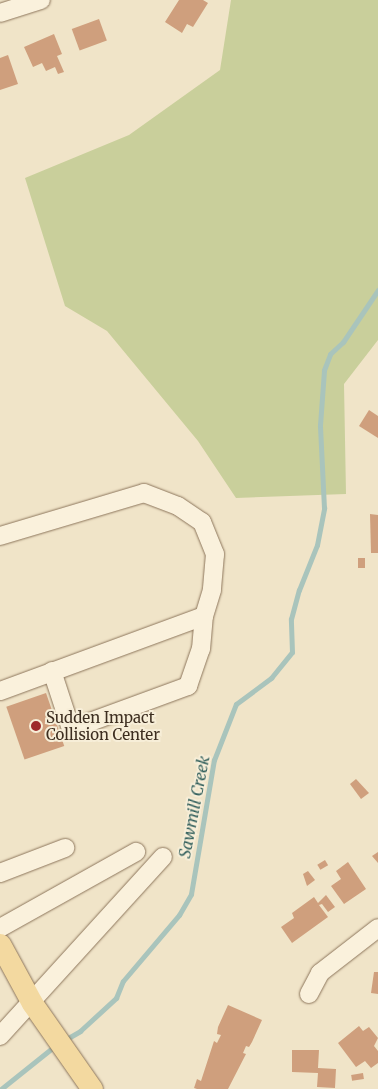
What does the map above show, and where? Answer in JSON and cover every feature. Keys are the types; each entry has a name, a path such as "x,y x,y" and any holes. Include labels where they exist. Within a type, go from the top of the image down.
{"main road":[{"path":"0,944 36,1009 92,1089"}],"street":[{"path":"0,13 41,0"},
{"path":"0,536 144,493 178,506 202,522 215,554 212,590 204,616 202,649 188,686 71,729 52,671"},
{"path":"0,691 204,616"},
{"path":"0,873 64,848"},
{"path":"0,928 136,852"},
{"path":"0,1036 36,1009 163,858"},
{"path":"309,994 320,973 330,963 378,928"}],"green space":[{"path":"231,0 378,0 378,340 344,384 346,494 236,498 198,441 107,331 65,306 25,178 129,135 220,70"}],"building":[{"path":"179,0 203,0 208,3 193,27 187,24 182,33 165,22"},
{"path":"99,19 107,41 80,51 72,29"},
{"path":"54,34 62,54 57,56 64,72 58,74 55,67 46,71 42,63 33,67 24,47"},
{"path":"8,55 18,84 0,90 0,58"},
{"path":"369,410 378,416 378,438 359,426"},
{"path":"370,514 378,515 378,553 371,553"},
{"path":"358,558 365,558 365,568 358,568"},
{"name":"Sudden Impact Collision Center","path":"46,693 64,746 25,760 6,707"},
{"path":"356,779 369,793 361,799 350,784"},
{"path":"378,852 378,863 372,856"},
{"path":"325,860 328,865 320,870 317,865"},
{"path":"348,862 366,889 344,904 331,886 341,879 336,871"},
{"path":"308,871 315,880 307,886 303,874"},
{"path":"326,895 335,907 328,912 322,904 319,905 328,917 292,943 281,927 294,918 292,913 314,897 318,903"},
{"path":"374,972 378,972 378,994 371,993"},
{"path":"228,1005 262,1020 249,1047 246,1046 243,1053 246,1054 228,1089 194,1088 197,1079 201,1081 214,1041 217,1043 221,1035 217,1034 218,1027"},
{"path":"359,1026 363,1031 369,1027 378,1038 374,1046 378,1051 378,1063 371,1068 365,1061 356,1067 338,1043"},
{"path":"292,1050 319,1050 318,1068 336,1069 335,1088 317,1087 318,1073 292,1072"},
{"path":"363,1073 364,1079 352,1081 351,1075"}],"waterway":[{"name":"Sawmill Creek","path":"63,1041 80,1031 116,998 123,981 179,915 191,894 214,760 236,704 271,678 292,652 291,619 299,590 317,545 324,508 320,425 324,370 330,354 343,342 378,290"},
{"name":"Sawmill Creek","path":"1,1089 56,1045"}],"place":[{"name":"Sudden Impact Collision Center","path":"36,726"}]}
